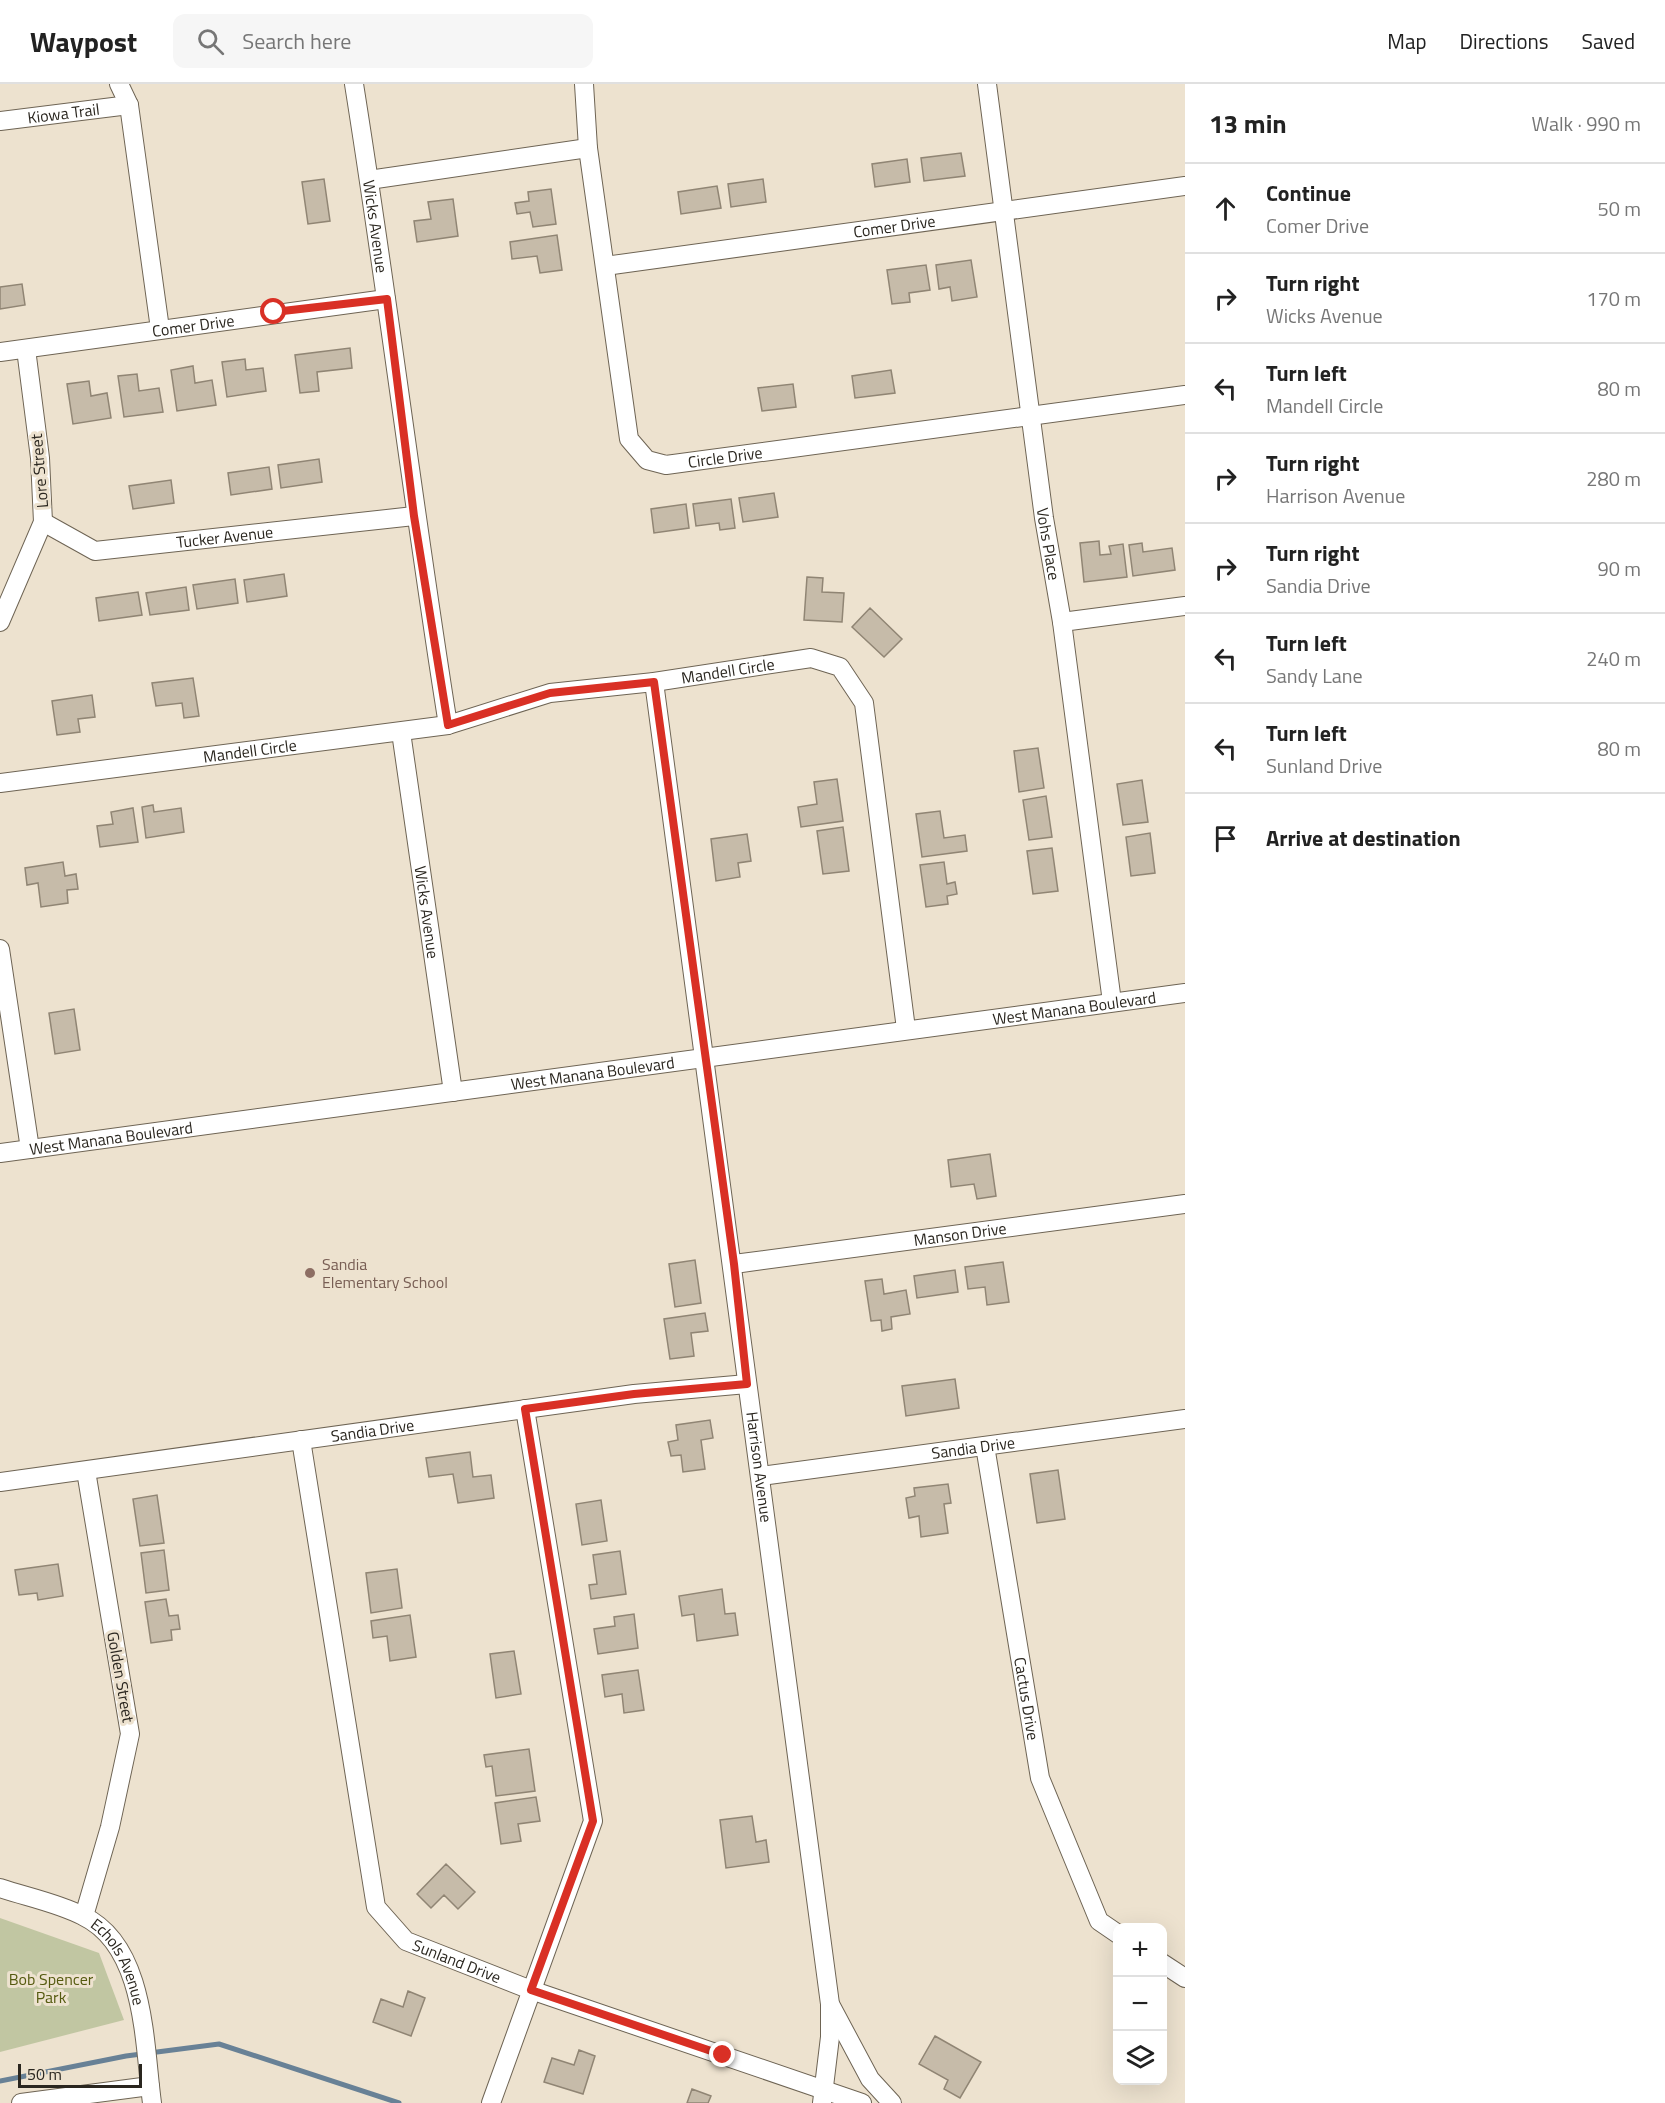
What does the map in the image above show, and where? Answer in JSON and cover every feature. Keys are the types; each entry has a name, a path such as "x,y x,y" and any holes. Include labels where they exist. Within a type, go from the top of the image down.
{"street":[{"path":"119,84 129,105 160,329"},
{"name":"Wicks Avenue","path":"354,84 387,299 414,516 448,725"},
{"name":"Circle Drive","path":"584,84 582,89 588,148 629,439 647,460 666,465 1185,395"},
{"name":"Vohs Place","path":"987,84 1044,518 1062,622 1112,1002"},
{"name":"Kiowa Trail","path":"0,121 129,105"},
{"path":"369,180 588,148"},
{"name":"Comer Drive","path":"605,266 1004,213 1185,186"},
{"name":"Comer Drive","path":"0,352 387,299"},
{"name":"Lore Street","path":"2,609 43,522 40,458 26,349"},
{"name":"Tucker Avenue","path":"43,522 95,551 414,516"},
{"path":"1062,622 1185,606"},
{"name":"Mandell Circle","path":"0,783 448,725 550,693 654,682 811,658 840,667 864,703 906,1029"},
{"name":"Harrison Avenue","path":"654,682 734,1264 747,1384 830,2004 830,2037 823,2097"},
{"name":"Wicks Avenue","path":"401,732 453,1092"},
{"path":"0,949 30,1149"},
{"name":"West Manana Boulevard","path":"0,1154 906,1029 1185,993"},
{"name":"Manson Drive","path":"734,1264 1185,1204"},
{"name":"Sandia Drive","path":"0,1482 634,1394 747,1384"},
{"path":"491,2103 593,1821 525,1409"},
{"name":"Sandia Drive","path":"761,1476 1185,1419"},
{"name":"Sunland Drive","path":"301,1440 376,1907 406,1941 531,1990 823,2097 862,2103"},
{"name":"Cactus Drive","path":"985,1446 1040,1778 1099,1921 1113,1931"},
{"name":"Golden Street","path":"84,1916 110,1827 130,1734 86,1471"},
{"name":"Echols Avenue","path":"0,1888 84,1916 112,1941 124,1959 139,1997 151,2095"},
{"path":"1167,1966 1185,1978"},
{"name":"Harrison Avenue","path":"830,2004 870,2079 892,2103"},
{"path":"21,2103 151,2095"}],"green space":[{"name":"Bob Spencer Park","path":"0,1918 99,1953 124,2020 0,2052"}],"building":[{"path":"961,153 965,176 924,181 921,158"},
{"path":"907,159 910,182 875,187 872,164"},
{"path":"324,179 330,221 308,224 302,182"},
{"path":"763,179 766,202 731,207 728,184"},
{"path":"717,186 721,208 681,214 678,192"},
{"path":"551,189 556,224 533,227 530,212 517,214 515,203 529,201 528,192"},
{"path":"453,199 458,236 417,242 414,221 431,219 428,202"},
{"path":"557,235 562,270 540,273 537,256 512,259 510,242"},
{"path":"971,260 977,297 952,301 950,287 939,289 936,265"},
{"path":"926,265 930,290 909,293 910,302 892,304 887,270"},
{"path":"22,284 25,305 0,309 0,287"},
{"path":"350,348 352,368 317,372 319,391 300,393 295,355"},
{"path":"245,359 246,370 263,368 266,391 227,397 222,362"},
{"path":"193,366 195,383 212,380 216,405 177,411 171,370"},
{"path":"891,370 895,393 855,398 852,376"},
{"path":"137,374 139,391 159,388 163,412 124,417 118,376"},
{"path":"89,381 91,396 107,393 111,418 73,424 67,384"},
{"path":"793,384 796,407 762,411 758,388"},
{"path":"319,459 322,482 281,488 278,465"},
{"path":"269,467 272,489 231,495 228,473"},
{"path":"171,480 174,503 133,509 129,486"},
{"path":"774,493 778,517 743,522 739,498"},
{"path":"731,499 735,528 720,530 719,523 696,526 693,504"},
{"path":"686,504 689,528 654,533 651,509"},
{"path":"1099,541 1100,555 1111,554 1109,546 1123,544 1127,577 1084,582 1080,543"},
{"path":"1142,543 1143,552 1172,548 1175,570 1133,576 1129,545"},
{"path":"284,574 287,596 247,602 244,580"},
{"path":"807,577 823,578 822,592 844,593 842,622 804,620"},
{"path":"235,579 238,603 197,609 193,585"},
{"path":"186,587 189,610 150,615 146,593"},
{"path":"138,592 142,615 99,621 96,598"},
{"path":"870,608 902,639 884,657 852,627"},
{"path":"193,678 199,716 184,718 182,703 156,706 152,683"},
{"path":"92,695 95,717 78,719 80,732 57,735 52,701"},
{"path":"1038,748 1044,788 1019,792 1014,751"},
{"path":"837,779 843,821 801,827 798,807 817,804 814,782"},
{"path":"1142,780 1148,822 1123,825 1117,784"},
{"path":"1046,796 1052,837 1029,840 1023,800"},
{"path":"153,805 154,812 181,808 184,832 146,838 142,807"},
{"path":"133,808 138,842 100,847 97,826 113,824 111,812"},
{"path":"940,811 944,838 965,835 967,851 922,857 916,814"},
{"path":"843,827 849,871 823,874 817,831"},
{"path":"1150,833 1155,873 1131,876 1126,837"},
{"path":"747,834 751,861 738,863 740,877 716,881 711,839"},
{"path":"1052,848 1058,891 1033,894 1027,851"},
{"path":"63,862 65,876 76,874 78,889 67,890 68,903 41,907 38,883 27,885 25,868"},
{"path":"944,862 947,884 955,882 957,894 947,896 948,904 926,907 920,865"},
{"path":"74,1009 80,1050 55,1054 49,1013"},
{"path":"990,1154 996,1196 977,1199 974,1184 951,1187 948,1160"},
{"path":"695,1260 701,1303 675,1307 669,1264"},
{"path":"1003,1262 1009,1302 987,1305 985,1287 968,1289 965,1267"},
{"path":"955,1270 958,1292 917,1298 914,1276"},
{"path":"882,1279 884,1294 906,1290 910,1314 891,1317 892,1329 882,1331 881,1320 871,1321 865,1281"},
{"path":"705,1313 708,1331 691,1333 694,1356 670,1359 664,1319"},
{"path":"955,1379 959,1408 906,1416 902,1386"},
{"path":"710,1420 713,1438 701,1440 705,1469 683,1472 681,1455 671,1456 668,1442 678,1440 676,1425"},
{"path":"470,1452 473,1477 491,1475 494,1498 458,1503 453,1474 429,1477 426,1458"},
{"path":"1058,1470 1065,1519 1037,1523 1030,1474"},
{"path":"948,1484 951,1503 944,1504 948,1533 921,1537 919,1516 909,1518 906,1498 915,1496 914,1488"},
{"path":"157,1495 164,1543 140,1546 133,1499"},
{"path":"601,1500 607,1541 582,1545 576,1504"},
{"path":"164,1550 169,1590 146,1593 141,1553"},
{"path":"620,1551 626,1594 591,1599 589,1585 597,1584 593,1555"},
{"path":"58,1564 63,1596 38,1600 37,1593 19,1595 15,1570"},
{"path":"397,1569 402,1608 371,1613 366,1573"},
{"path":"722,1589 725,1614 735,1613 738,1635 697,1641 694,1614 682,1616 679,1596"},
{"path":"166,1599 169,1616 178,1615 180,1629 171,1630 172,1640 151,1643 145,1602"},
{"path":"634,1614 638,1648 598,1654 594,1629 615,1626 614,1617"},
{"path":"410,1615 416,1657 390,1661 387,1636 373,1638 371,1621"},
{"path":"514,1651 521,1694 496,1698 490,1654"},
{"path":"638,1670 644,1710 624,1713 622,1694 605,1697 602,1675"},
{"path":"529,1749 535,1791 496,1796 492,1766 486,1767 484,1755"},
{"path":"536,1797 540,1821 518,1824 521,1841 501,1844 495,1803"},
{"path":"752,1816 756,1842 766,1840 769,1862 726,1868 720,1820"},
{"path":"446,1864 475,1892 458,1909 444,1895 431,1908 417,1894"},
{"path":"408,1991 425,1998 411,2036 373,2022 381,1999 403,2007"},
{"path":"935,2036 981,2062 960,2098 944,2089 948,2080 919,2064"},
{"path":"579,2050 595,2056 583,2094 544,2082 552,2058 574,2065"},
{"path":"692,2089 711,2096 708,2103 687,2103"}],"waterway":[{"path":"0,2081 126,2056 219,2044 399,2103"}],"place":[{"name":"Sandia Elementary School","path":"310,1273"}],"route":[{"path":"274,312 387,299 414,516 448,725 550,693 654,682 734,1264 747,1384 634,1394 525,1409 593,1821 531,1990 723,2055"}]}
